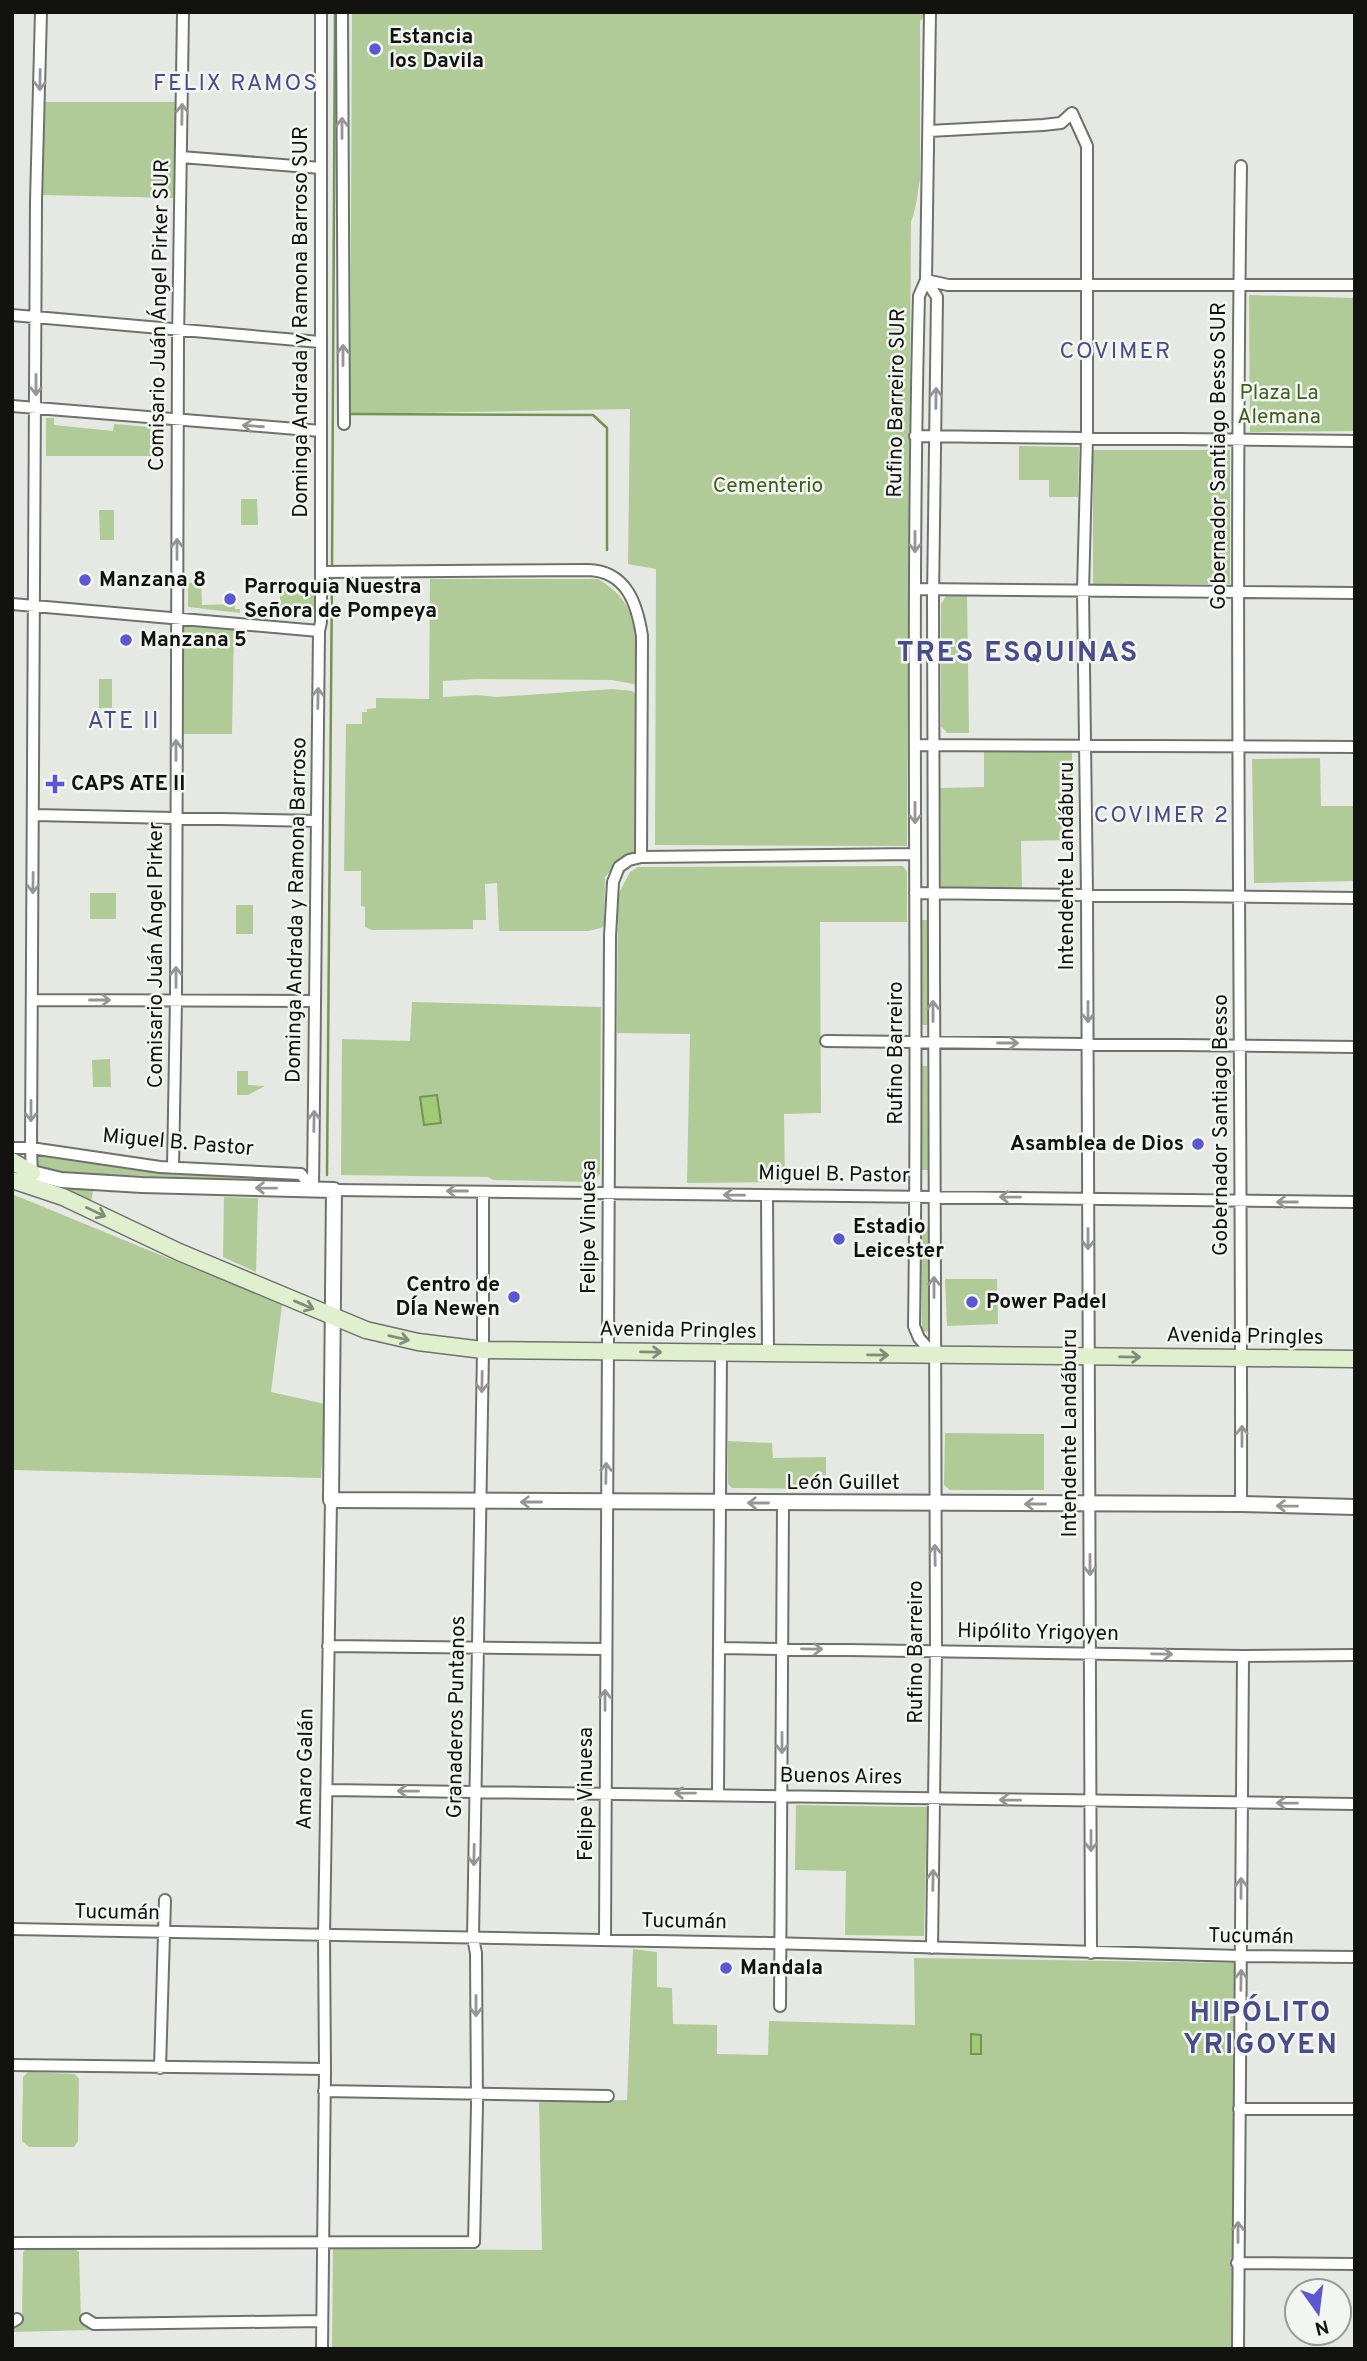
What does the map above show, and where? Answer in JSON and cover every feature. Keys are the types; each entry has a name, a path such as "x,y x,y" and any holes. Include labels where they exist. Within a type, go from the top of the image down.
{"main road":[{"path":"12,1161 33,1180"},
{"path":"12,1180 33,1180"},
{"name":"Avenida Pringles","path":"33,1180 179,1252 334,1318 394,1338 483,1350 1355,1359"}],"street":[{"path":"33,1180 34,605 41,12"},
{"name":"Comisario Juán Ángel Pirker SUR","path":"176,617 183,12"},
{"name":"Dominga Andrada y Ramona Barroso SUR","path":"319,631 320,12"},
{"path":"342,12 344,424"},
{"path":"930,12 926,280 948,285 1355,285"},
{"name":"Intendente Landáburu","path":"929,131 1061,123 1072,113 1087,146 1087,438 1083,591 1088,1043 1091,1953"},
{"path":"181,157 321,168"},
{"name":"Gobernador Santiago Besso SUR","path":"1239,746 1237,592 1241,166"},
{"name":"Rufino Barreiro SUR","path":"915,745 915,436 919,296 926,280"},
{"name":"Rufino Barreiro SUR","path":"926,280 937,296 933,746"},
{"path":"12,315 320,342"},
{"path":"12,406 321,431"},
{"path":"915,436 1355,441"},
{"path":"321,572 594,570 610,574 622,584 634,601 642,636 641,857 915,854"},
{"path":"915,589 1355,593"},
{"path":"12,604 319,631"},
{"name":"Comisario Juán Ángel Pirker","path":"173,1168 176,617"},
{"name":"Dominga Andrada y Ramona Barroso","path":"313,1190 319,631"},
{"path":"915,745 1355,747"},
{"name":"Rufino Barreiro","path":"915,745 914,1326 919,1338 933,1355"},
{"name":"Rufino Barreiro","path":"932,1948 936,1651 933,746"},
{"name":"Gobernador Santiago Besso","path":"1239,746 1241,1504"},
{"path":"34,815 317,821"},
{"name":"Felipe Vinuesa","path":"605,1940 610,936 613,882 619,867 629,860 641,857"},
{"path":"915,893 1355,898"},
{"path":"32,1000 315,1001"},
{"path":"826,1041 1355,1047"},
{"name":"Miguel B. Pastor","path":"12,1148 31,1148 173,1168 301,1174 313,1190"},
{"name":"Miguel B. Pastor","path":"33,1180 313,1190 1355,1202"},
{"name":"Amaro Galán","path":"321,2349 334,1190"},
{"name":"Granaderos Puntanos","path":"323,2242 474,2242 477,2094 476,1953 472,1938 484,1192"},
{"path":"767,1196 768,1353"},
{"path":"718,1794 721,1352"},
{"name":"León Guillet","path":"331,1500 1241,1504 1355,1507"},
{"path":"780,2006 783,1504"},
{"path":"328,1646 605,1649"},
{"name":"Hipólito Yrigoyen","path":"720,1648 1243,1656 1355,1655"},
{"path":"1237,2349 1243,1656"},
{"name":"Buenos Aires","path":"327,1790 1355,1804"},
{"path":"160,2068 165,1900"},
{"name":"Tucumán","path":"12,1929 1355,1957"},
{"path":"12,2065 325,2069"},
{"path":"324,2091 608,2096"},
{"path":"1239,2109 1355,2109"},
{"path":"12,2243 323,2242"},
{"path":"1237,2263 1355,2264"},
{"path":"86,2319 94,2324 322,2321"}],"green space":[{"name":"Cementerio","path":"352,12 924,12 920,21 920,179 911,222 907,846 655,845 656,569 628,564 630,409 350,414"},
{"path":"44,102 176,102 174,198 42,195"},
{"name":"Plaza La Alemana","path":"1249,295 1355,298 1355,431 1250,432"},
{"path":"46,418 54,418 54,425 113,431 114,424 162,428 163,456 46,456"},
{"path":"1019,446 1079,447 1078,497 1049,497 1049,480 1019,480"},
{"path":"1093,450 1230,450 1230,584 1093,584"},
{"path":"241,499 257,499 258,525 241,525"},
{"path":"99,510 114,510 114,540 100,540"},
{"path":"430,579 598,579 612,589 629,611 636,638 639,685 612,680 443,681 443,697 497,697 613,689 632,691 638,696 640,835 634,852 622,858 605,877 604,925 601,928 588,931 499,931 497,883 485,884 486,920 473,920 473,929 372,930 365,927 365,907 361,906 361,871 344,871 346,724 362,724 362,712 376,708 376,698 429,699"},
{"path":"280,581 316,581 316,611 311,614 280,611"},
{"path":"201,582 202,605 235,604 235,609 240,609 240,613 188,607 188,583"},
{"path":"967,594 969,733 947,733 941,726 941,604 946,596"},
{"path":"187,624 234,628 232,734 182,734 183,628"},
{"path":"99,679 112,679 112,708 99,708"},
{"path":"1072,749 1073,840 1021,841 1022,889 941,889 940,788 984,787 984,750"},
{"path":"1320,758 1321,806 1355,806 1355,881 1254,883 1252,759"},
{"path":"903,866 907,872 907,922 820,922 821,1113 784,1114 785,1182 687,1183 690,1034 617,1033 618,895 630,872 638,867"},
{"path":"90,893 116,893 116,919 90,919"},
{"path":"236,905 253,905 253,934 236,934"},
{"path":"920,920 927,920 928,1025 922,1025"},
{"path":"412,1002 601,1007 600,1174 593,1182 341,1175 342,1039 410,1041"},
{"path":"110,1059 111,1087 93,1087 92,1060"},
{"path":"920,1066 927,1066 928,1170 921,1170"},
{"path":"237,1071 248,1071 248,1085 265,1086 248,1095 237,1095"},
{"path":"38,1155 142,1171 292,1176 298,1182 50,1172 37,1166"},
{"path":"46,1183 94,1187 91,1202"},
{"path":"12,1194 282,1305 271,1392 325,1404 321,1478 12,1470"},
{"path":"224,1197 258,1198 256,1272 223,1257"},
{"path":"921,1227 928,1227 929,1331 922,1332"},
{"name":"Power Padel","path":"945,1279 997,1279 998,1324 947,1326"},
{"path":"945,1433 1044,1434 1044,1490 950,1490 944,1485"},
{"path":"728,1441 772,1443 773,1458 826,1457 826,1481 819,1489 732,1488 728,1484"},
{"path":"796,1805 927,1807 924,1936 845,1935 846,1871 795,1870"},
{"path":"633,1949 657,1952 657,1987 672,1988 673,2024 717,2025 717,2054 768,2055 769,2021 915,2025 914,1958 1236,1963 1237,2349 332,2349 333,2249 542,2250 539,2102 627,2100"},
{"path":"28,2072 75,2074 79,2079 78,2141 74,2147 29,2147 22,2141 23,2077"},
{"path":"27,2248 73,2248 79,2252 81,2321 90,2330 12,2332 12,2328 22,2321 23,2252"}],"shaded area":[{"path":"437,1095 441,1123 424,1125 420,1097"},
{"path":"971,2034 981,2035 981,2054 971,2054"}],"waterway":[{"path":"332,569 335,12"},
{"path":"350,414 593,415 607,428 607,550"},
{"path":"327,1175 332,576"}],"place":[{"name":"Estancia los Davila","path":"375,49"},
{"name":"Manzana 8","path":"85,580"},
{"name":"Parroquia Nuestra Señora de Pompeya","path":"230,599"},
{"name":"Manzana 5","path":"126,640"},
{"name":"CAPS ATE II","path":"55,784"},
{"name":"Asamblea de Dios","path":"1198,1144"},
{"name":"Estadio Leicester","path":"839,1239"},
{"name":"Centro de DÍa Newen","path":"514,1297"},
{"name":"Power Padel","path":"972,1302"},
{"name":"Mandala","path":"726,1968"}],"district":[{"name":"FELIX RAMOS","path":"236,84"},
{"name":"COVIMER","path":"1116,352"},
{"name":"TRES ESQUINAS","path":"1018,654"},
{"name":"ATE II","path":"124,722"},
{"name":"COVIMER 2","path":"1162,816"},
{"name":"HIPÓLITO YRIGOYEN","path":"1261,2030"}]}
